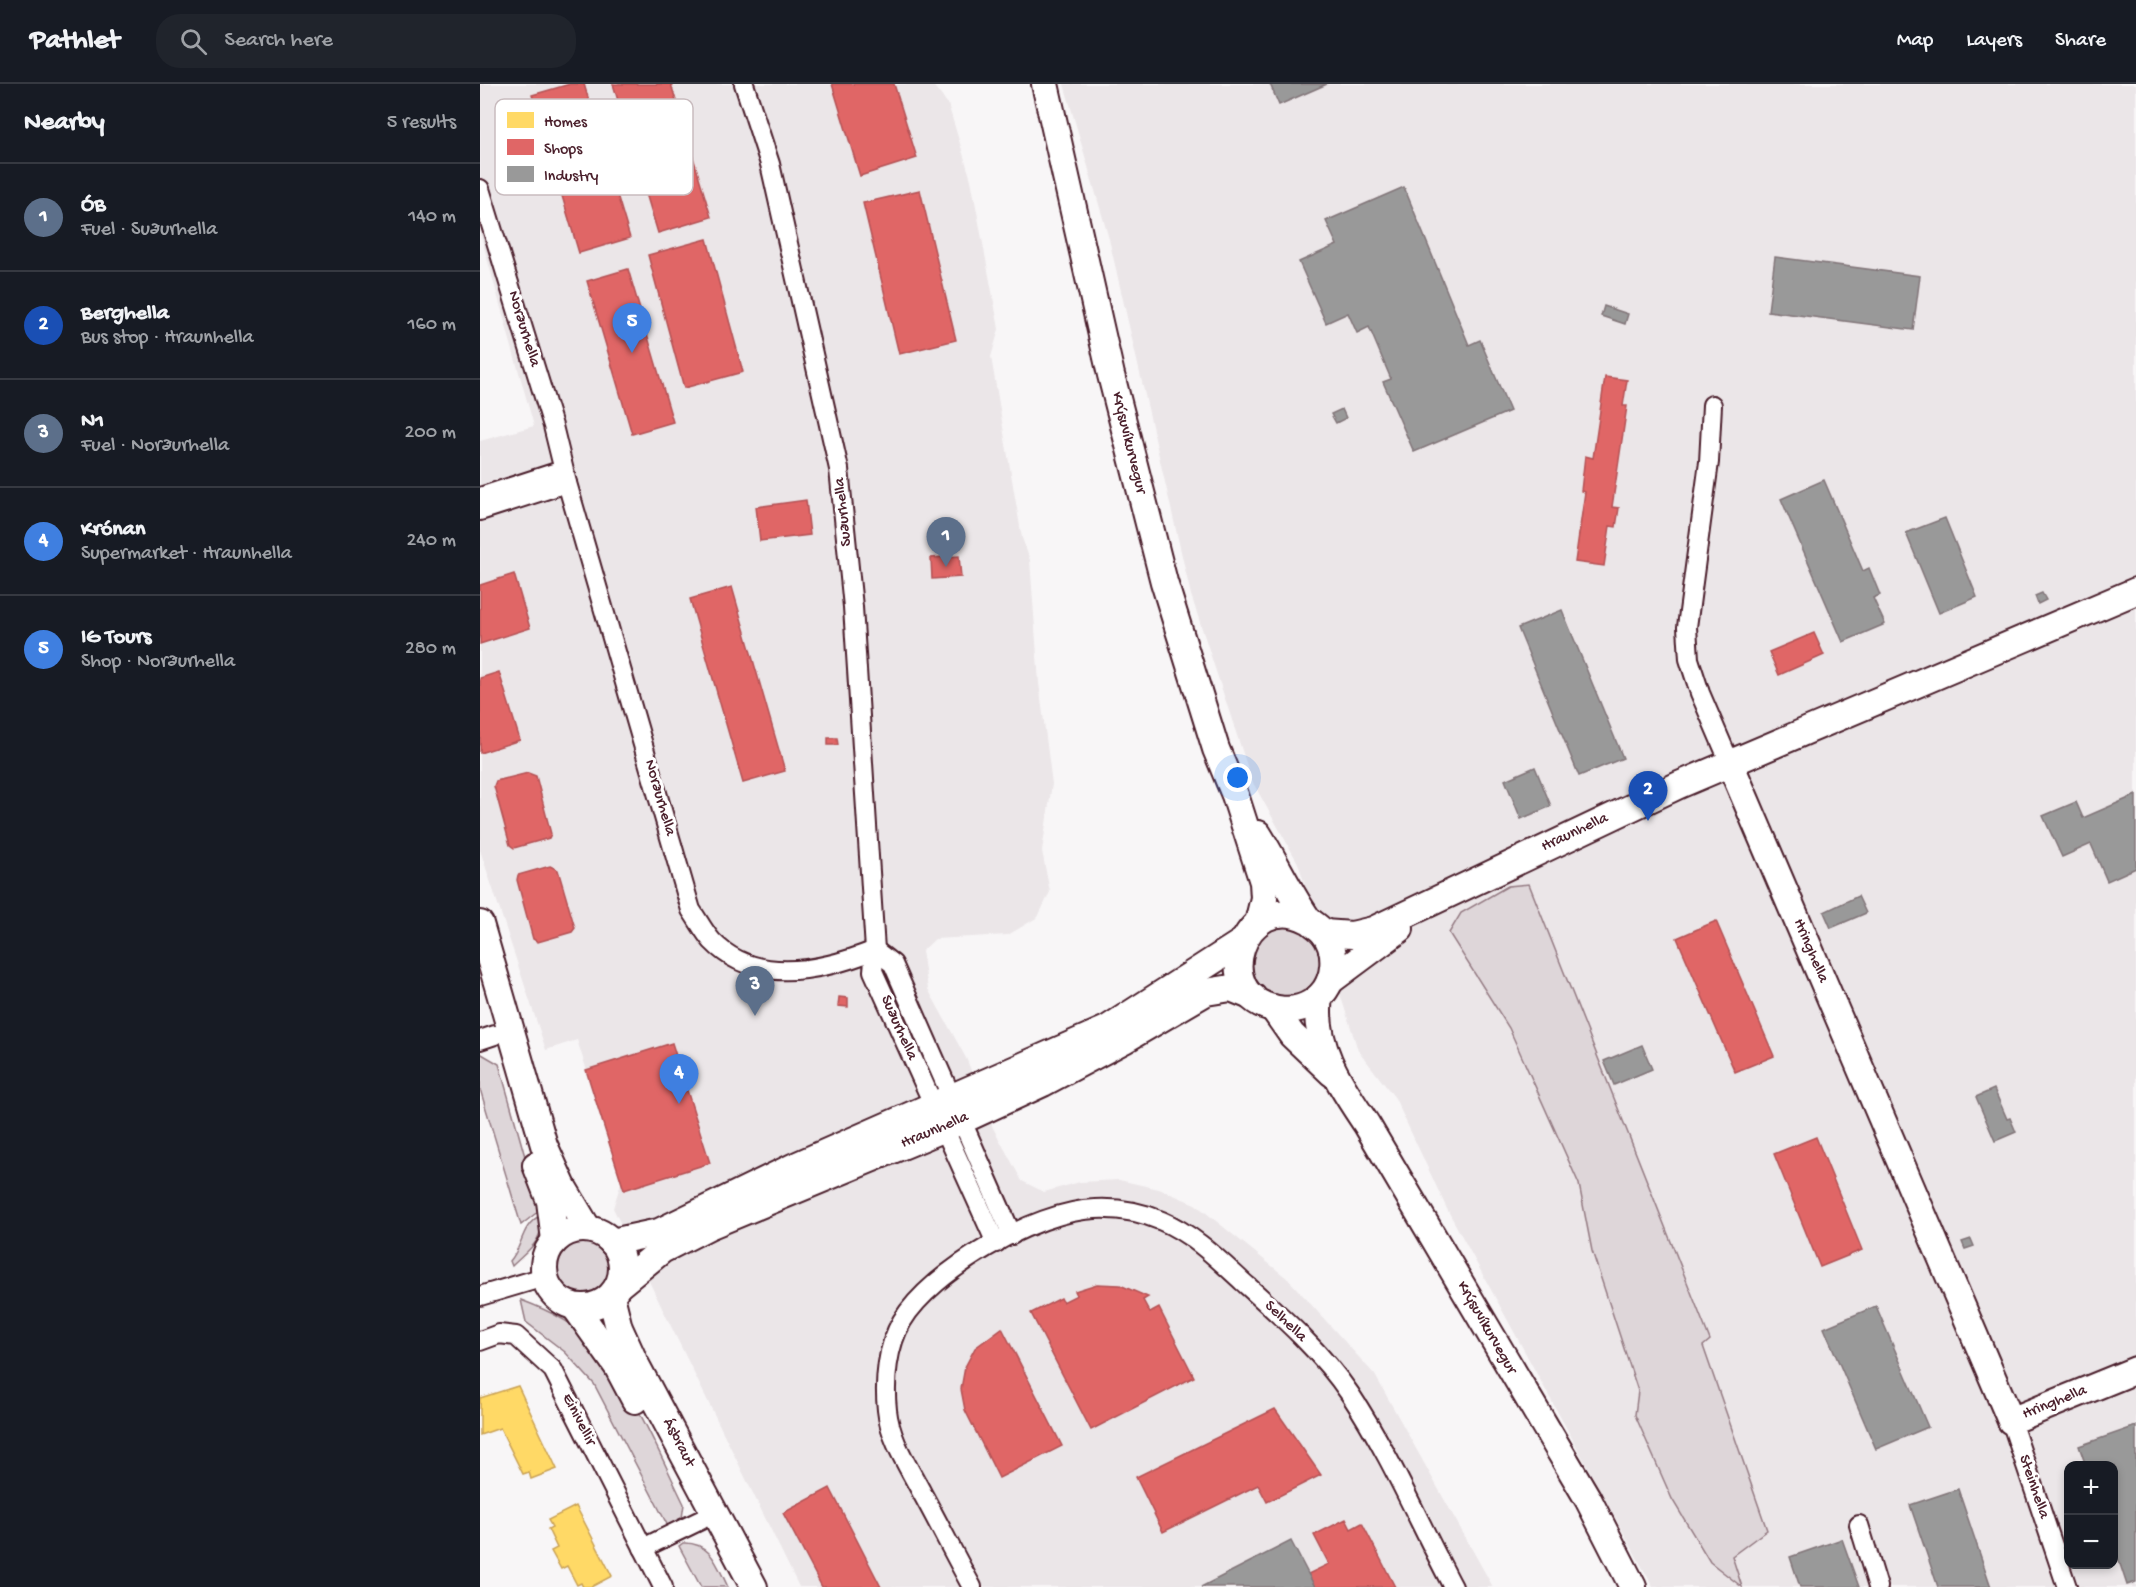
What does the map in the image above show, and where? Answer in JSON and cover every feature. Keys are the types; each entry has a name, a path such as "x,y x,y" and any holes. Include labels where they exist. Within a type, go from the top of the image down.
{"street":[{"name":"Suðurhella","path":"744,84 770,164 839,469 850,573 875,950 893,964 942,1100"},
{"name":"Krýsuvíkurvegur","path":"1045,84 1143,503 1198,693 1235,795 1263,882 1264,898 1250,933"},
{"name":"Norðurhella","path":"480,189 553,426 565,476 691,910 713,942 736,958 762,968 801,972 840,964 875,950"},
{"path":"1712,405 1709,462 1688,627 1689,659 1700,693 1730,763 2136,591"},
{"path":"480,497 565,476"},
{"path":"480,511 565,476"},
{"name":"Hraunhella","path":"1316,926 1362,934 1730,763"},
{"name":"Hringhella","path":"1730,763 2011,1421 2136,1370"},
{"name":"Krýsuvíkurvegur","path":"1235,795 1316,926"},
{"name":"Hraunhella","path":"1324,989 1454,891"},
{"path":"1283,914 1316,926 1333,955 1324,989 1297,1009 1263,1002 1242,982 1238,958 1250,933 1283,914"},
{"path":"480,924 544,1145 563,1187 588,1229"},
{"name":"Hraunhella","path":"612,1242 659,1232 794,1167 1107,1029 1250,933"},
{"path":"480,984 487,1037 550,1201 555,1240"},
{"name":"Hraunhella","path":"614,1291 662,1250 709,1226 953,1124 1043,1083 1125,1040 1206,992 1231,988 1263,1002"},
{"name":"Krýsuvíkurvegur","path":"1324,989 1319,1028 1333,1073"},
{"name":"Krýsuvíkurvegur","path":"1263,1002 1292,1035 1333,1073 1367,1125 1588,1499 1633,1587"},
{"path":"942,1100 1004,1239"},
{"name":"Selhella","path":"972,1587 894,1439 887,1411 887,1370 900,1324 919,1296 945,1273 1004,1239 1059,1215 1094,1209 1130,1211 1164,1222 1192,1239 1287,1321 1320,1356 1349,1394 1453,1587"},
{"path":"588,1229 597,1231 612,1242 618,1250 622,1268 614,1291 594,1306 575,1307 555,1297 544,1277 543,1264 547,1251 555,1240 570,1231 588,1229"},
{"path":"480,1296 544,1277"},
{"name":"Ásbraut","path":"614,1291 619,1328 634,1361 754,1587"},
{"name":"Ásbraut","path":"575,1307 616,1366 736,1587"},
{"name":"Einivellir","path":"480,1341 499,1335 516,1336 553,1370 663,1587"},
{"name":"Steinhella","path":"2011,1421 2067,1587"},
{"path":"643,1548 701,1520"},
{"path":"1859,1525 1878,1587"}],"shaded area":[{"path":"480,84 932,84 948,104 971,180 999,329 991,357 1022,538 1030,560 1039,683 1052,784 1042,851 1050,892 1038,917 1008,935 935,939 922,951 928,989 967,1060 993,1128 1022,1181 1044,1192 1080,1182 1119,1180 1159,1189 1195,1204 1288,1279 1375,1375 1493,1587 799,1587 613,1208 622,1180 577,1040 546,1050 480,850 480,441 534,426 480,233"},
{"path":"1064,84 2136,84 2136,1587 1653,1587 1447,1209 1395,1098 1358,1050 1298,863 1252,781 1191,595 1109,239"},
{"path":"1529,884 1710,1340 1703,1346 1767,1530 1732,1556 1742,1587 1710,1562 1672,1499 1635,1415 1638,1391 1592,1251 1579,1184 1509,1028 1449,933 1461,913 1508,886"},
{"path":"1293,927 1306,933 1315,942 1319,948 1321,962 1319,976 1311,987 1300,995 1279,997 1261,987 1253,976 1251,955 1261,937 1272,929"},
{"path":"480,1053 499,1064 540,1210 521,1225 480,1089"},
{"path":"541,1215 538,1239 512,1266 510,1261 526,1230 534,1219"},
{"path":"585,1242 595,1244 604,1250 610,1259 612,1269 610,1279 604,1288 595,1294 585,1296 575,1294 566,1288 560,1279 558,1269 560,1259 566,1250 575,1244"},
{"path":"521,1300 550,1312 585,1335 620,1379 684,1504 682,1518 670,1530 594,1384 565,1352 526,1322"},
{"path":"683,1543 700,1546 707,1551 728,1587 701,1587 679,1546"}],"building: Homes":[{"path":"518,1386 557,1469 531,1479 529,1472 523,1474 500,1428 480,1435 480,1398"},
{"path":"576,1506 612,1576 591,1587 583,1587 581,1583 577,1585 567,1566 561,1569 551,1551 557,1548 548,1529 552,1527 548,1520"}],"building: Shops":[{"path":"570,84 584,84 588,99 533,99 532,95"},
{"path":"613,84 671,84 676,99 618,99"},
{"path":"832,84 894,84 917,158 860,176"},
{"path":"693,157 711,217 658,233 647,195 693,195"},
{"path":"920,190 956,340 899,354 863,203"},
{"path":"562,195 617,195 630,238 579,253"},
{"path":"707,239 743,372 684,388 648,255"},
{"path":"628,269 673,422 632,434 587,281"},
{"path":"1605,377 1627,380 1623,406 1627,406 1612,507 1619,508 1616,527 1610,526 1604,566 1575,562 1585,492 1581,491 1585,456 1593,458"},
{"path":"806,500 810,535 760,541 756,507"},
{"path":"959,556 961,577 932,579 931,558"},
{"path":"514,574 530,628 480,644 480,585"},
{"path":"732,587 785,771 743,783 690,599"},
{"path":"1814,633 1824,655 1779,675 1769,652"},
{"path":"499,672 520,740 480,753 480,678"},
{"path":"828,738 837,738 838,745 828,745"},
{"path":"528,773 536,776 551,834 549,838 514,848 510,845 494,786 496,781"},
{"path":"550,866 558,870 575,928 572,932 538,942 533,939 517,880 518,875"},
{"path":"1716,921 1774,1056 1735,1072 1677,938"},
{"path":"839,997 848,998 848,1007 838,1006"},
{"path":"672,1043 710,1163 624,1190 586,1070"},
{"path":"1816,1137 1862,1250 1820,1267 1774,1154"},
{"path":"1097,1284 1120,1285 1148,1297 1143,1300 1150,1313 1159,1308 1194,1377 1091,1430 1031,1313 1061,1298 1063,1302 1077,1295 1075,1291"},
{"path":"1002,1328 1062,1446 999,1478 965,1410 961,1389 965,1367 975,1348"},
{"path":"1275,1409 1321,1475 1267,1502 1258,1485 1163,1532 1136,1477"},
{"path":"830,1488 881,1587 822,1587 783,1513"},
{"path":"1346,1519 1351,1529 1362,1523 1395,1587 1315,1587 1308,1574 1329,1564 1314,1535"}],"building: Industry":[{"path":"1270,84 1327,84 1279,105"},
{"path":"1404,187 1469,345 1480,340 1510,411 1414,452 1383,382 1391,379 1369,327 1357,333 1348,313 1326,323 1299,262 1337,245 1326,221"},
{"path":"1775,257 1920,276 1913,330 1768,311"},
{"path":"1604,306 1628,314 1625,324 1601,316"},
{"path":"1342,409 1346,418 1336,423 1331,414"},
{"path":"1824,480 1863,571 1869,568 1880,595 1873,598 1885,624 1843,642 1781,499"},
{"path":"1945,518 1977,597 1939,613 1906,533"},
{"path":"2042,593 2046,600 2038,604 2035,596"},
{"path":"1562,610 1623,758 1579,776 1518,628"},
{"path":"1535,767 1551,806 1521,819 1505,780"},
{"path":"2136,795 2136,868 2107,881 2091,844 2062,857 2043,816 2076,802 2083,818"},
{"path":"1858,896 1866,913 1831,928 1824,912"},
{"path":"1642,1045 1652,1069 1614,1085 1604,1061"},
{"path":"1994,1089 2007,1119 2010,1118 2016,1132 1995,1141 1976,1097"},
{"path":"1971,1239 1974,1246 1965,1249 1962,1242"},
{"path":"1876,1306 1928,1427 1876,1449 1824,1328"},
{"path":"2136,1426 2136,1582 2127,1585 2118,1558 2118,1461 2084,1461 2079,1446"},
{"path":"1958,1489 1991,1587 1938,1587 1910,1505"},
{"path":"1842,1539 1859,1587 1800,1587 1790,1557"},
{"path":"1291,1541 1315,1587 1201,1587"}],"place":[{"name":"IG Tours","path":"632,353"},
{"name":"ÓB","path":"946,567"},
{"name":"Berghella","path":"1648,821"},
{"name":"N1","path":"755,1016"},
{"name":"Krónan","path":"679,1104"}]}
